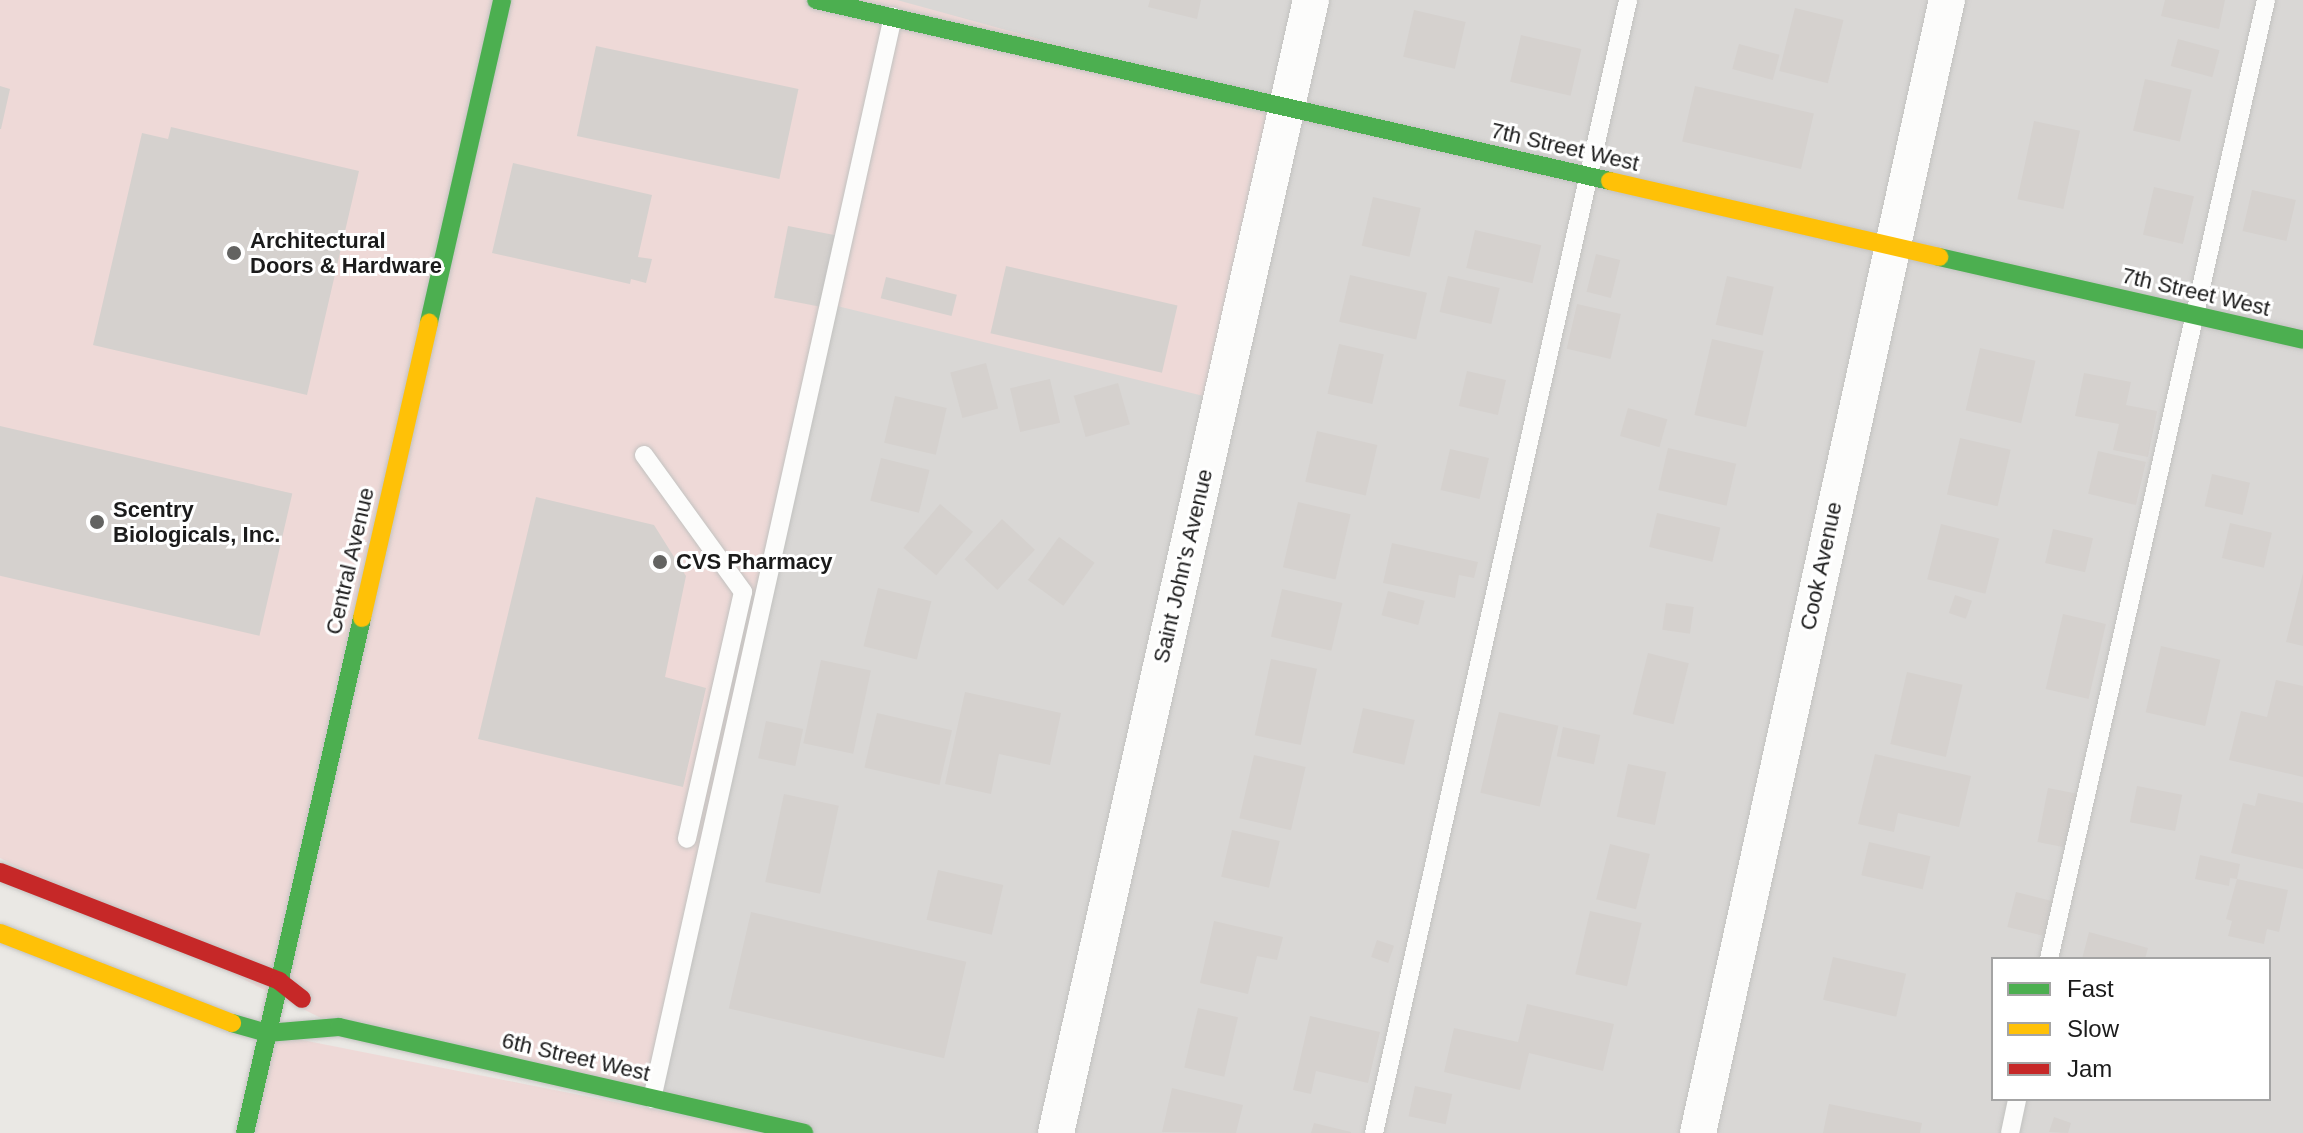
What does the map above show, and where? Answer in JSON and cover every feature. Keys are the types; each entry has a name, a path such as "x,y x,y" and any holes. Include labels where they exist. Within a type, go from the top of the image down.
{"street":[{"name":"Central Avenue","path":"245,1133 502,0"},
{"name":"7th Street West","path":"816,0 895,8 1287,107 1588,178 2303,340"},
{"name":"Saint John's Avenue","path":"1056,1133 1311,0"},
{"name":"Cook Avenue","path":"1698,1133 1947,0"},
{"name":"6th Street West","path":"0,872 279,981 339,1027"},
{"name":"6th Street West","path":"0,933 199,1013 267,1033 339,1027 804,1133"}],"lane":[{"path":"1374,1133 1628,0"},
{"path":"2049,957 2266,0"},
{"path":"652,1099 895,8"},
{"path":"644,455 743,592 687,839"},
{"path":"2010,1133 2017,1101"}],"shaded area":[{"path":"0,0 897,0 1287,107 1220,400 829,304 652,1099 339,1027 0,858"},
{"path":"897,0 2303,0 2303,1133 804,1133 653,1099"},
{"path":"267,1033 771,1133 239,1133"}],"building":[{"path":"1150,0 1201,0 1197,19 1148,7"},
{"path":"2165,0 2225,0 2219,29 2161,16"},
{"path":"1795,8 1844,20 1828,83 1779,71"},
{"path":"1414,10 1466,22 1455,69 1403,57"},
{"path":"1521,35 1581,49 1571,96 1510,82"},
{"path":"2178,39 2220,50 2212,77 2171,66"},
{"path":"1739,44 1780,55 1773,80 1732,69"},
{"path":"596,46 798,89 779,179 577,136"},
{"path":"2145,79 2192,90 2180,141 2133,131"},
{"path":"0,86 10,89 1,129 0,129"},
{"path":"1695,86 1814,113 1801,169 1682,142"},
{"path":"2034,121 2080,131 2063,209 2017,199"},
{"path":"171,127 359,171 307,395 93,345 142,133 168,139"},
{"path":"513,163 652,195 638,257 652,259 646,283 631,279 630,284 492,253"},
{"path":"2154,187 2194,196 2183,244 2143,235"},
{"path":"2252,190 2296,200 2286,241 2243,231"},
{"path":"1373,197 1421,208 1409,257 1362,246"},
{"path":"788,226 838,236 824,307 774,298"},
{"path":"1475,230 1541,245 1532,283 1466,268"},
{"path":"1596,254 1620,260 1611,298 1587,292"},
{"path":"1006,266 1177,306 1162,373 990,333"},
{"path":"1350,275 1427,293 1416,340 1339,322"},
{"path":"1448,276 1500,288 1491,324 1440,312"},
{"path":"1727,276 1774,287 1763,336 1716,325"},
{"path":"886,277 957,295 952,316 881,298"},
{"path":"1577,304 1621,314 1610,359 1567,349"},
{"path":"1712,339 1764,351 1746,427 1694,415"},
{"path":"1339,344 1384,354 1372,404 1328,394"},
{"path":"1980,348 2036,361 2021,423 1966,410"},
{"path":"986,363 998,408 962,418 950,373"},
{"path":"1467,371 1506,380 1498,415 1459,406"},
{"path":"2084,373 2131,382 2126,405 2157,411 2148,457 2113,450 2119,424 2075,416"},
{"path":"1050,379 1060,423 1020,432 1010,388"},
{"path":"1118,383 1130,424 1086,437 1074,396"},
{"path":"895,396 947,408 936,455 884,443"},
{"path":"1628,408 1667,419 1659,447 1620,436"},
{"path":"0,426 292,493 259,636 0,576"},
{"path":"1317,431 1377,445 1366,496 1305,482"},
{"path":"1960,438 2011,450 1998,506 1947,495"},
{"path":"1668,448 1736,464 1727,506 1658,490"},
{"path":"1450,449 1489,458 1480,499 1441,490"},
{"path":"2098,451 2146,462 2136,505 2088,494"},
{"path":"881,458 930,470 919,513 870,501"},
{"path":"2212,474 2250,483 2243,515 2205,506"},
{"name":"CVS Pharmacy","path":"536,497 654,525 686,576 665,677 706,688 683,787 478,739"},
{"path":"1298,502 1351,514 1336,579 1283,567"},
{"path":"940,504 973,532 936,575 903,548"},
{"path":"1657,513 1720,528 1712,562 1649,547"},
{"path":"1002,519 1035,550 997,590 964,559"},
{"path":"2230,523 2272,533 2264,568 2222,558"},
{"path":"1941,524 1999,539 1985,594 1927,579"},
{"path":"2053,529 2093,538 2085,572 2045,563"},
{"path":"1059,537 1095,563 1063,606 1028,580"},
{"path":"1392,543 1478,562 1474,578 1459,575 1455,598 1383,583"},
{"path":"2303,573 2303,646 2286,642"},
{"path":"878,588 931,601 917,660 863,646"},
{"path":"1282,589 1342,603 1331,651 1271,637"},
{"path":"1388,591 1425,601 1418,625 1382,615"},
{"path":"1955,595 1972,601 1966,619 1949,613"},
{"path":"1666,603 1694,607 1690,634 1662,630"},
{"path":"2063,614 2106,624 2089,699 2046,689"},
{"path":"2161,646 2220,660 2205,726 2146,712"},
{"path":"1648,653 1689,663 1674,724 1633,714"},
{"path":"1271,659 1317,669 1301,745 1255,735"},
{"path":"821,660 871,671 853,754 803,743"},
{"path":"1907,672 1963,685 1946,757 1890,744"},
{"path":"2276,680 2303,686 2303,777 2229,760 2241,711 2267,717"},
{"path":"965,692 1061,713 1050,765 999,754 991,794 945,784"},
{"path":"1363,708 1415,720 1404,765 1353,753"},
{"path":"1499,712 1558,726 1540,807 1480,793"},
{"path":"877,713 952,730 939,785 864,768"},
{"path":"766,721 803,729 795,766 758,758"},
{"path":"1563,727 1600,735 1594,764 1557,756"},
{"path":"1875,754 1971,776 1959,827 1898,813 1894,832 1858,824"},
{"path":"1254,755 1306,767 1291,830 1239,818"},
{"path":"1628,764 1666,772 1655,825 1617,817"},
{"path":"2137,786 2182,795 2175,831 2130,822"},
{"path":"2048,788 2078,794 2068,848 2038,842"},
{"path":"2258,793 2303,803 2303,869 2231,853 2243,803 2255,806"},
{"path":"784,794 839,806 820,894 765,882"},
{"path":"1232,830 1280,841 1269,888 1221,877"},
{"path":"1869,842 1930,856 1923,889 1861,875"},
{"path":"1610,844 1650,854 1636,909 1596,899"},
{"path":"2200,855 2240,864 2237,879 2230,878 2229,886 2195,879"},
{"path":"938,870 1003,885 992,935 927,920"},
{"path":"2237,879 2288,890 2279,932 2267,929 2264,944 2228,936 2232,921 2226,919"},
{"path":"2016,892 2057,902 2048,937 2007,927"},
{"path":"1590,911 1642,923 1627,986 1575,974"},
{"path":"751,912 966,962 944,1058 729,1008"},
{"path":"1214,921 1283,937 1277,960 1257,956 1248,994 1200,983"},
{"path":"2089,932 2148,948 2146,957 2083,957"},
{"path":"1377,940 1394,946 1388,963 1371,957"},
{"path":"1833,957 1906,974 1896,1017 1823,1000"},
{"path":"1527,1004 1614,1024 1603,1071 1529,1053 1520,1090 1444,1072 1454,1028 1518,1042"},
{"path":"1198,1008 1238,1017 1224,1077 1184,1067"},
{"path":"1310,1016 1380,1032 1368,1083 1316,1071 1311,1094 1293,1090"},
{"path":"1415,1086 1452,1094 1446,1124 1409,1116"},
{"path":"1172,1088 1243,1105 1236,1133 1162,1132"},
{"path":"1829,1104 1922,1123 1920,1133 1823,1133"},
{"path":"2054,1117 2071,1123 2068,1133 2049,1132"},
{"path":"1314,1123 1351,1132 1351,1133 1311,1133"}],"traffic: fast":[{"path":"429,322 502,0"},
{"path":"816,0 1610,181"},
{"path":"1939,257 2303,340"},
{"path":"245,1133 362,618"},
{"path":"232,1023 267,1033 339,1027 804,1133"}],"traffic: slow":[{"path":"1610,181 1939,257"},
{"path":"362,618 429,322"},
{"path":"0,933 232,1023"}],"traffic: jam":[{"path":"0,872 279,981 302,999"}],"place":[{"name":"Architectural Doors & Hardware","path":"234,253"},
{"name":"Scentry Biologicals, Inc.","path":"97,522"},
{"name":"CVS Pharmacy","path":"660,562"}]}
